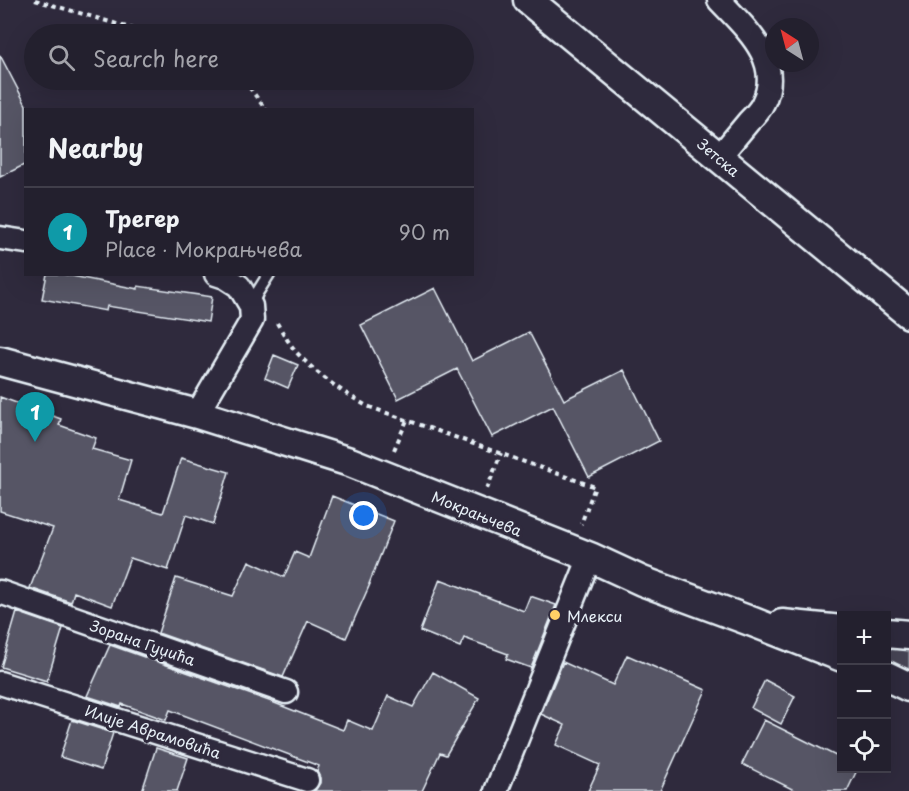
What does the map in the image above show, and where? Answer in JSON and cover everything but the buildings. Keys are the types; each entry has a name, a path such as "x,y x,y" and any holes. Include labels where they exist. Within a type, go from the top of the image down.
{"street":[{"name":"Зетска","path":"528,0 909,314"},
{"path":"719,0 756,39 764,54 768,72 768,90 763,105 719,157"},
{"path":"0,238 24,242"},
{"path":"197,414 252,320 251,306 239,286 222,276"},
{"name":"Мокрањчева","path":"0,361 197,414 350,462 642,581 837,655"},
{"path":"496,791 580,554"},
{"name":"Зорана Гуџића","path":"0,592 286,692"},
{"name":"Мокрањчева","path":"753,622 837,630"},
{"path":"891,633 909,635"},
{"path":"891,678 909,687"},
{"name":"Илије Аврамовића","path":"0,683 307,780"}],"lane":[{"path":"251,306 268,276"}],"path":[{"path":"35,0 117,24"},
{"path":"251,90 265,108"},
{"path":"298,353 323,377 367,406 595,487 580,554"},
{"path":"477,512 501,453"}],"shaded area":[{"path":"891,648 909,648 909,669 891,662"}],"place":[{"name":"Трегер","path":"35,442"},
{"name":"Млекси","path":"555,615"}]}
